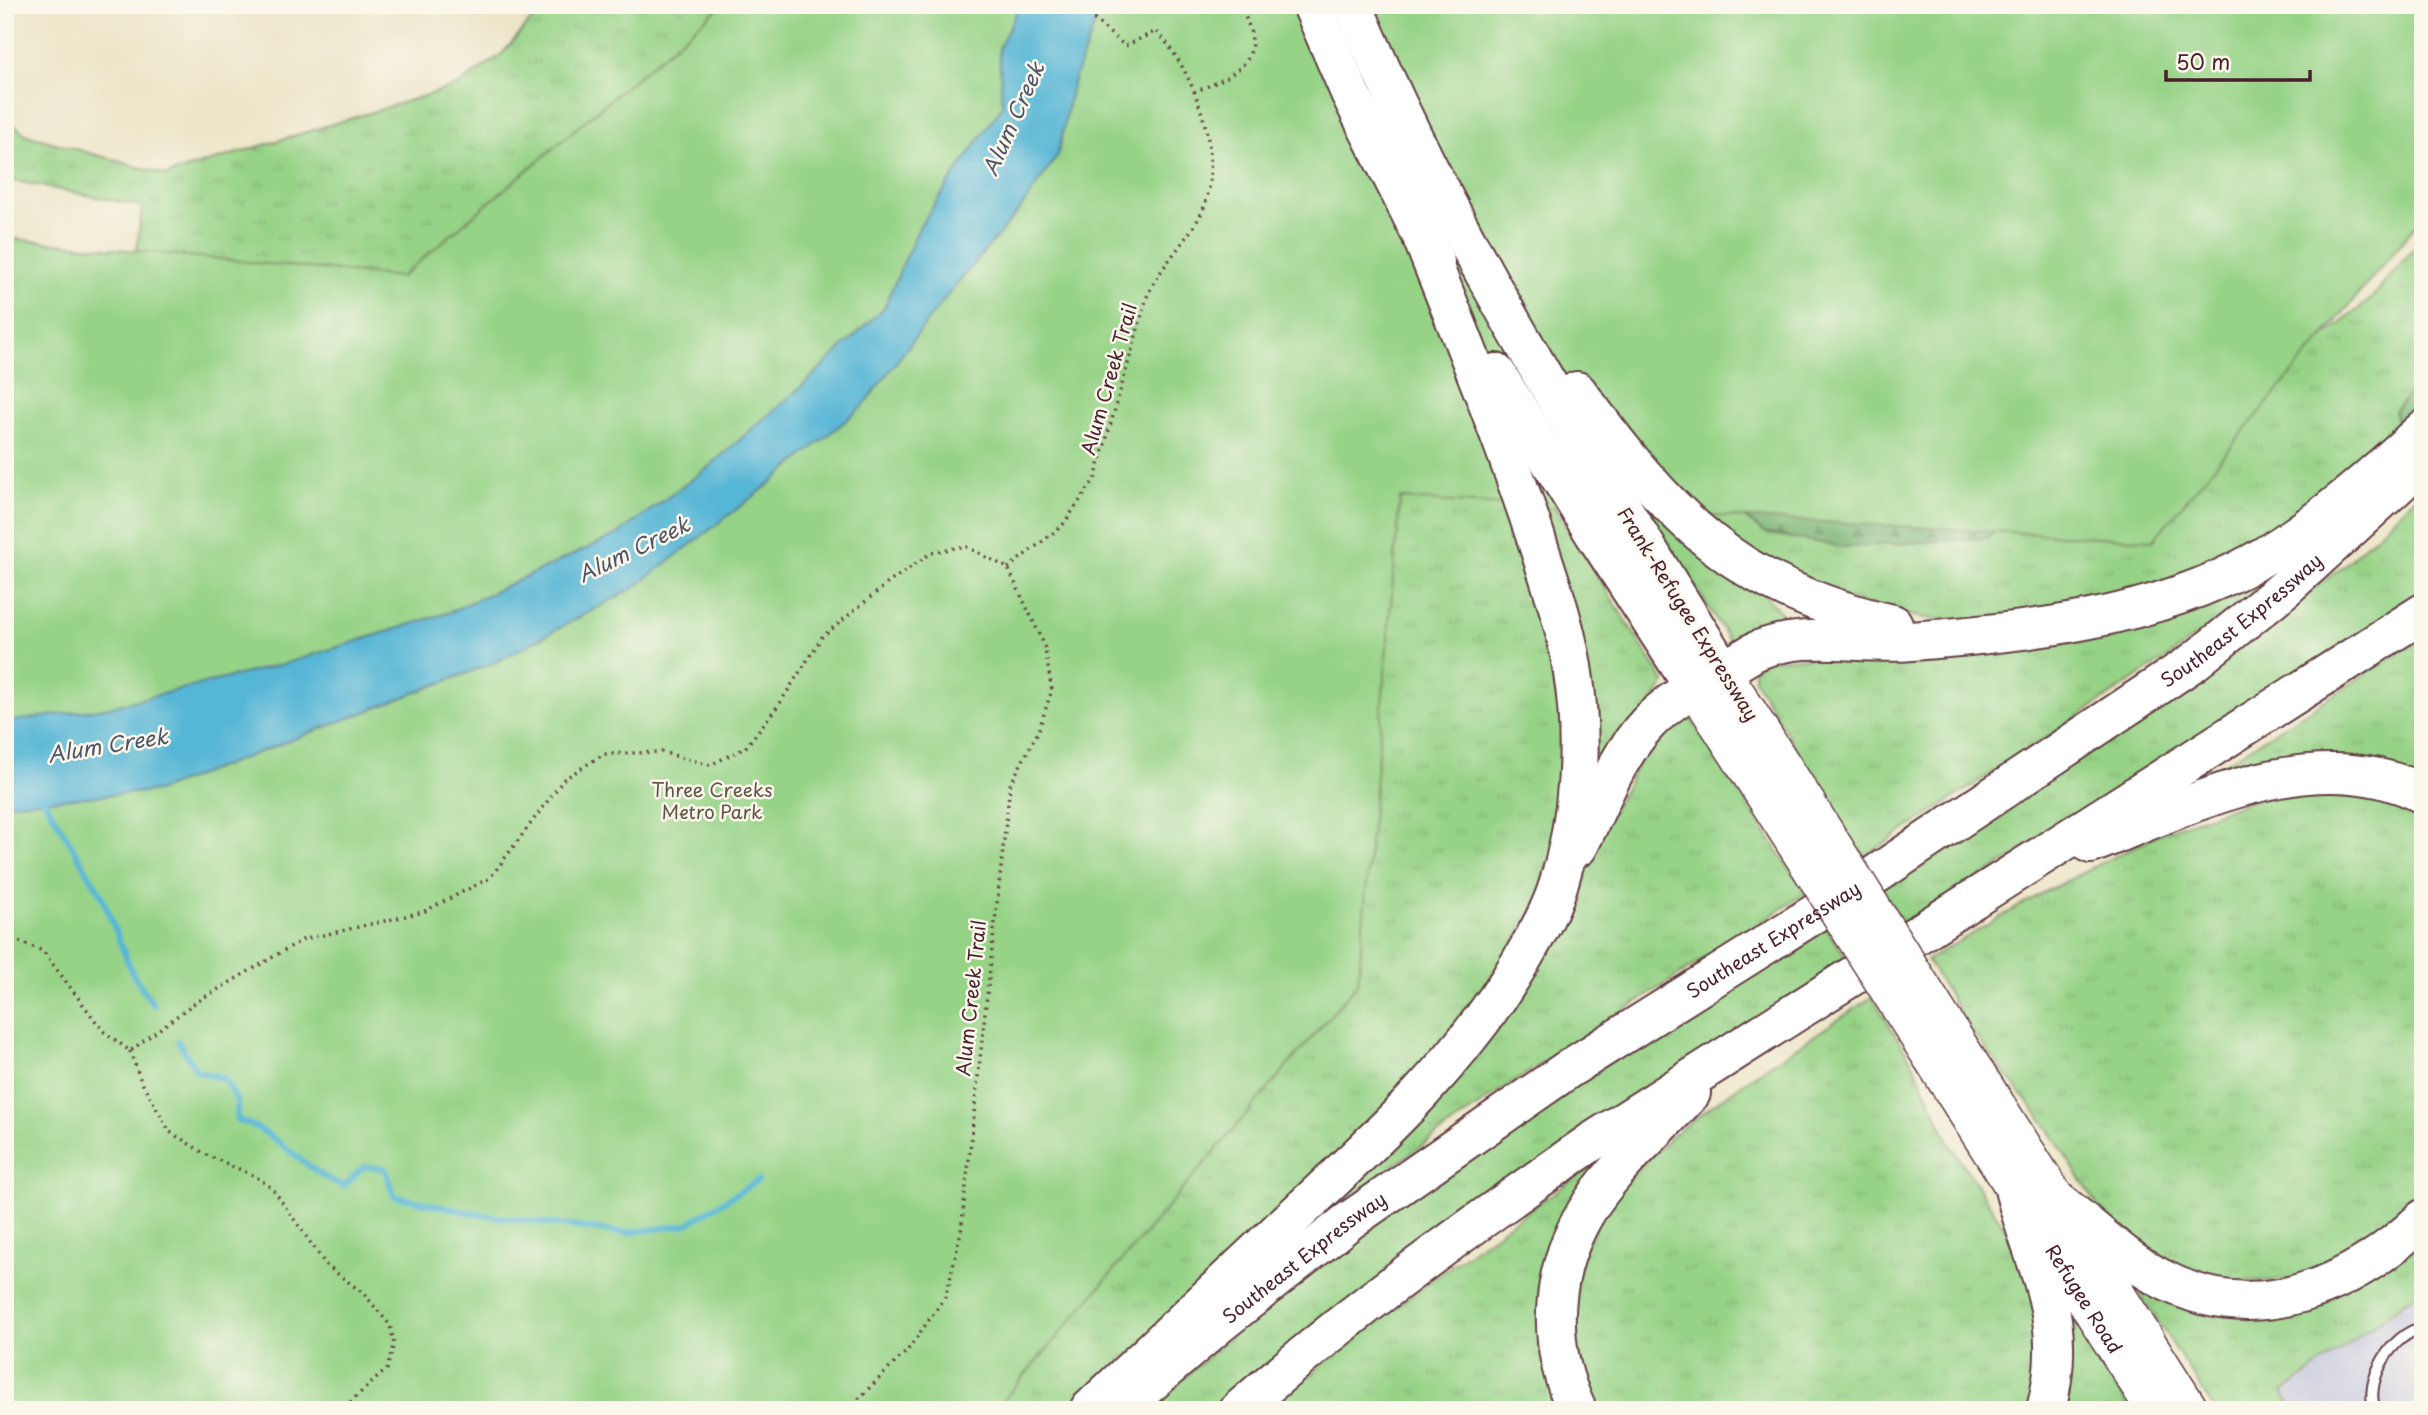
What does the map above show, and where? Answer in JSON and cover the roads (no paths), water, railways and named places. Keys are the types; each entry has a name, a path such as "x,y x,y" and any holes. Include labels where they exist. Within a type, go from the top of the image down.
{"highway":[{"name":"Frank-Refugee Expressway","path":"1312,5 1350,93 1423,240 1526,425 1709,680"},
{"name":"Frank-Refugee Expressway","path":"1353,5 1382,75 1475,259 1709,680"},
{"path":"1423,240 1513,467 1566,634 1576,692 1578,752 1574,805 1558,885"},
{"path":"1475,259 1623,454 1661,497 1720,551 1779,587 1842,612 1957,635"},
{"path":"1088,1410 1339,1174 1455,1056 1501,995 1546,915 1558,885 1637,736 1655,716 1754,652 1786,642 1811,639 1909,642 2046,628 2103,616 2167,597 2254,562 2319,520 2423,430"},
{"name":"Southeast Expressway","path":"1119,1410 1219,1324 1361,1213 1567,1070 1857,887 2195,661 2284,589 2423,462"},
{"path":"1238,1410 1341,1324 1457,1235 1723,1056 2423,613"},
{"path":"2011,875 2163,816 2289,775 2365,776 2423,794"},
{"path":"1577,1410 1562,1372 1556,1337 1558,1282 1567,1252 1593,1201 1723,1056"},
{"path":"2014,1189 2027,1240 2045,1282 2054,1318 2056,1353 2046,1410"},
{"path":"2060,1203 2161,1279 2215,1297 2255,1300 2292,1296 2345,1279 2385,1252 2423,1219"}],"main road":[{"name":"Frank-Refugee Expressway","path":"1709,680 1942,1046 2060,1203"},
{"name":"Frank-Refugee Expressway","path":"1942,1046 2014,1189"},
{"name":"Refugee Road","path":"2014,1189 2154,1410"},
{"name":"Refugee Road","path":"2060,1203 2191,1410"}],"lane":[{"path":"2375,1410 2375,1383 2390,1345 2404,1334 2423,1328"}],"water":[{"name":"Alum Creek","path":"1020,5 1102,5 1072,85 1058,155 1021,208 942,302 863,406 767,486 634,588 496,662 157,791 5,804 5,722 105,708 287,663 450,612 618,534 706,469 802,386 884,308 919,227 1002,106 999,48"}],"waterway":[{"path":"43,798 101,894 133,975 154,1005"},
{"path":"178,1041 197,1071 225,1079 237,1101 237,1120 265,1132 316,1171 344,1186 363,1167 385,1168 394,1196 482,1215 625,1233 686,1225 758,1180"}],"park label":[{"name":"Three Creeks Metro Park","path":"712,801"}]}
